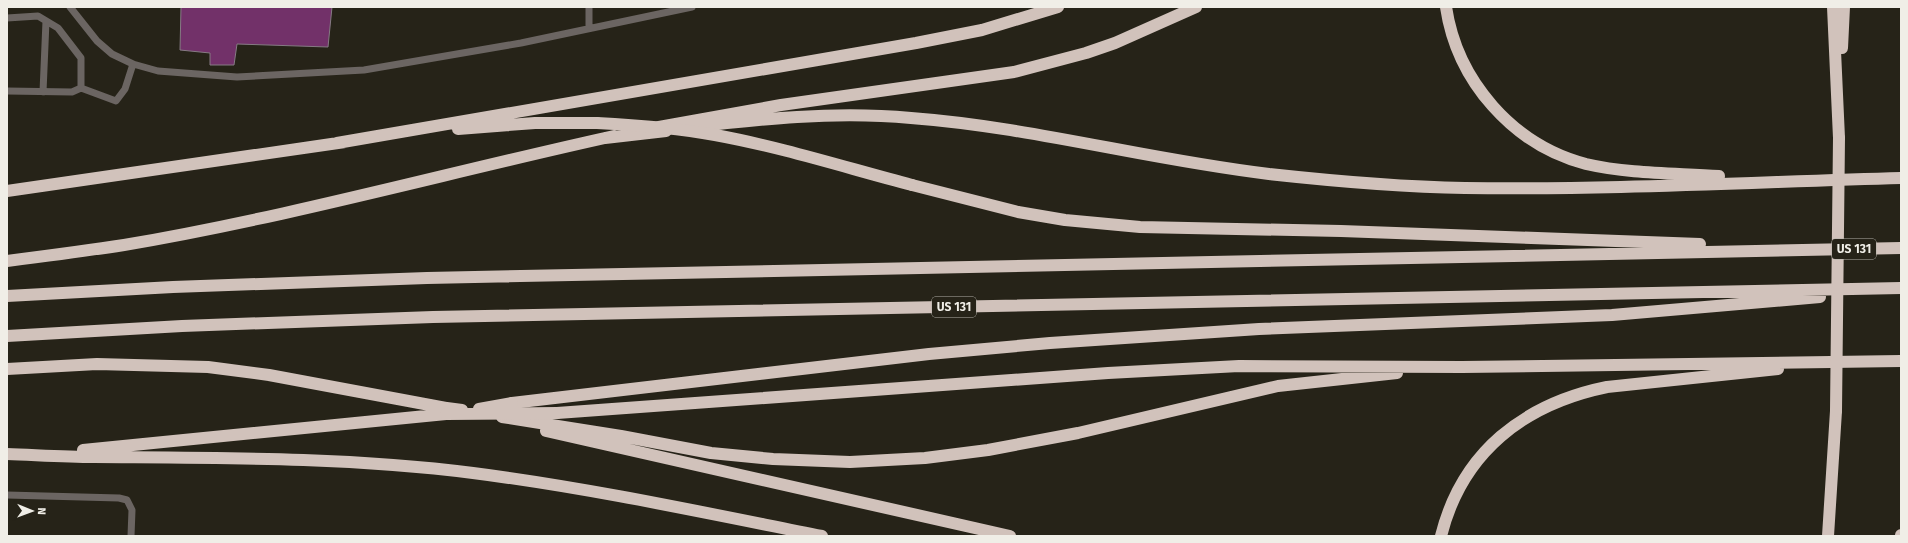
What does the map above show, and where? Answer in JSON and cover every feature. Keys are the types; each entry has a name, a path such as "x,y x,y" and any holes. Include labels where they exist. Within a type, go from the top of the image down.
{"highway":[{"path":"7,191 337,142 916,43 982,30 1058,7"},
{"path":"7,261 124,245 185,233 407,185 605,138 744,110 1014,72 1086,53 1115,43 1196,7"},
{"path":"1446,7 1448,24 1457,49 1468,72 1487,100 1505,120 1546,149 1587,164 1618,169 1800,181"},
{"path":"1833,7 1840,138"},
{"path":"1836,536 1836,411 1840,138 1844,7"},
{"path":"605,138 761,119 830,115 862,115 960,123 1178,161 1269,174 1399,185 1462,188 1535,188 1901,178"},
{"path":"337,142 488,126 597,123 641,125 714,135 750,142 1018,212 1065,220 1140,227 1607,240 1807,250"},
{"name":"US 131","path":"7,296 173,286 427,278 1901,248"},
{"path":"32,454 183,442 390,419 443,410 929,354 1050,343 1259,329 1612,315 1901,289"},
{"name":"US 131","path":"7,336 182,326 448,317 1901,289"},
{"path":"443,410 557,413 1108,373 1239,366 1462,367 1901,361"},
{"path":"1441,536 1446,516 1462,483 1481,455 1504,432 1530,414 1588,391 1756,372 1807,362"},
{"path":"7,369 96,364 208,368 269,375 443,410 1010,536"},
{"path":"443,410 621,436 711,453 773,459 850,462 925,458 988,450 1078,433 1278,386 1462,367"},
{"path":"1828,536 1836,411"},
{"path":"7,454 91,457 295,459 390,465 472,473 638,500 822,536"}],"lane":[{"path":"70,7 97,41 107,50 112,54 134,64 158,71 237,78 364,70 521,43 692,7"},
{"path":"589,7 589,28"},
{"path":"7,18 38,16 58,28 81,58 81,88"},
{"path":"43,92 46,21"},
{"path":"7,91 72,92 81,88 116,101 126,90 134,64"},
{"path":"7,495 119,498 127,500 132,510 131,536"}],"building":[{"path":"181,7 332,7 328,47 237,44 234,65 210,65 210,53 180,50"}]}
